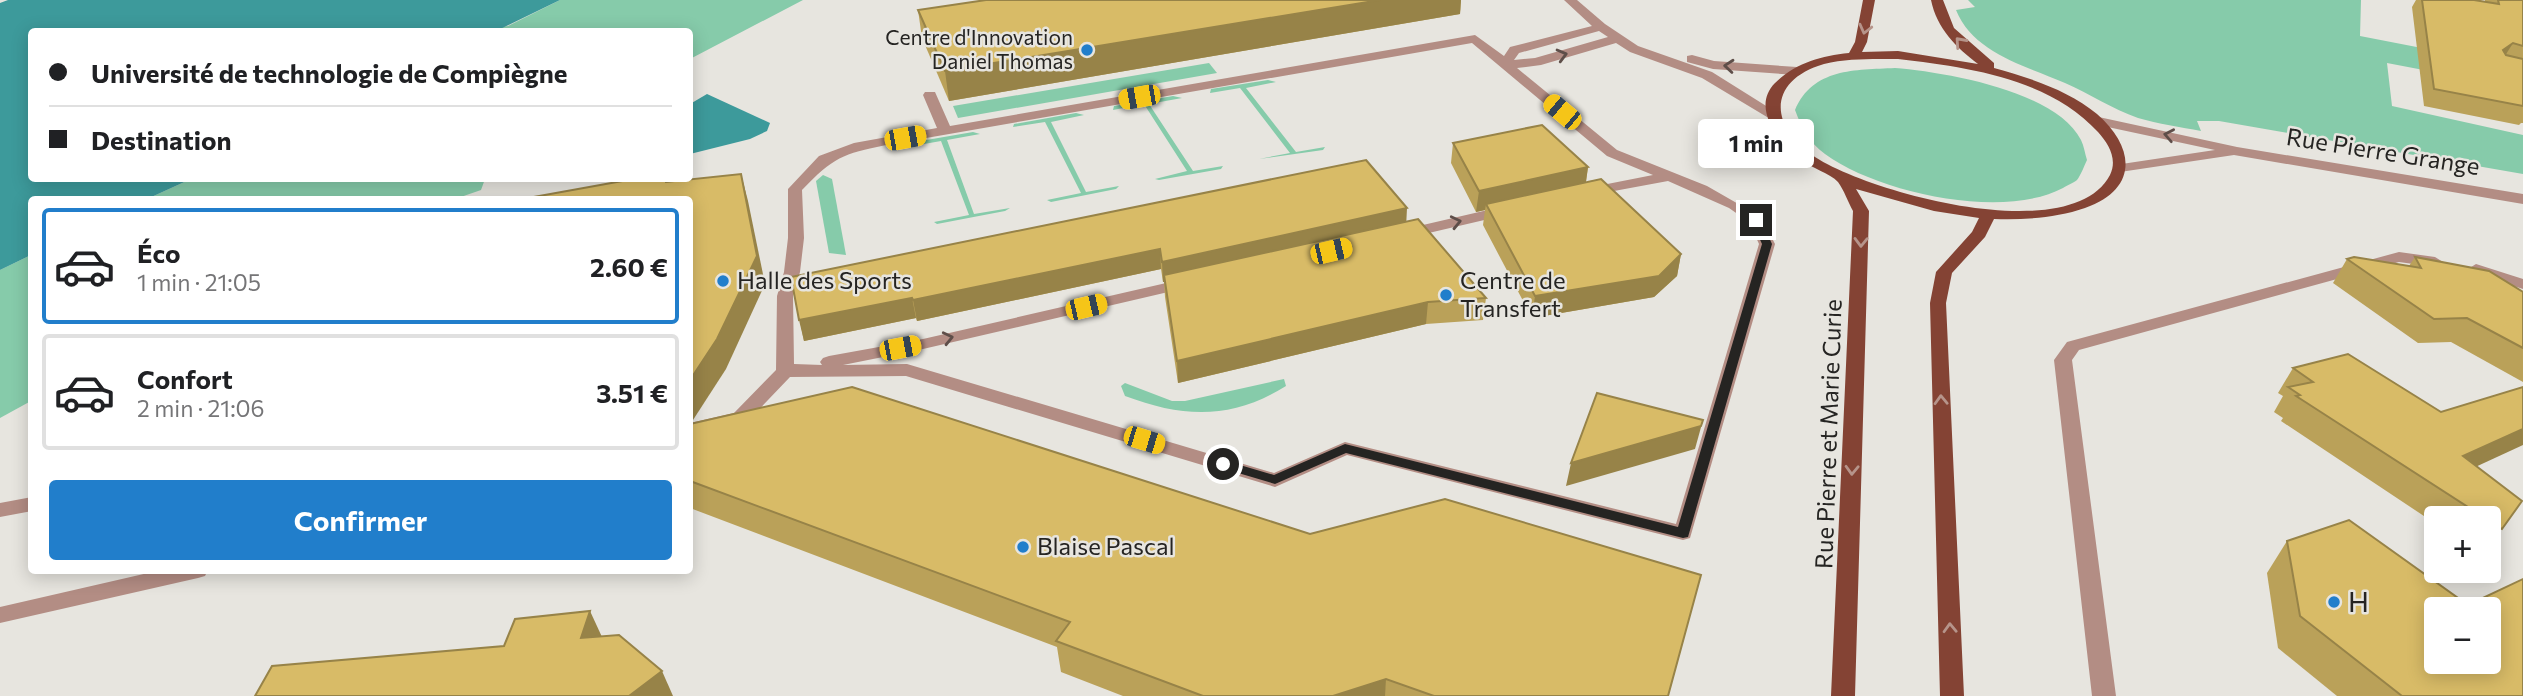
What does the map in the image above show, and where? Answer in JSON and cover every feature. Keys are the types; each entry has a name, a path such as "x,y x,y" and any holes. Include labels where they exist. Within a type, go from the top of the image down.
{"main road":[{"path":"1853,57 1861,42 1869,12 1869,0"},
{"path":"1937,0 1939,15 1957,39 1998,72"},
{"path":"1910,56 1947,61 1998,72 2035,85 2068,102 2094,120 2115,144 2120,157 2120,168 2108,189 2081,204 2040,213 1989,214 1938,208 1888,196 1843,179 1807,158 1783,136 1772,114 1776,90 1797,71 1822,62 1853,57 1910,56"},
{"name":"Rue Pierre et Marie Curie","path":"1843,179 1861,211 1843,696"},
{"path":"1952,696 1938,303 1944,272 1979,234 1989,214"}],"street":[{"path":"1570,0 1601,27 1634,49 1707,75 1772,114"},
{"path":"1505,65 1514,50 1601,27"},
{"path":"1505,65 1536,62 1618,38 1713,65 1797,71"},
{"path":"1475,39 1612,153 1702,189 1756,220 1767,244 1683,533 1345,448 1275,480 907,370 785,371 785,296 792,272 796,238 795,189 824,159 855,147 1475,39"},
{"path":"930,95 945,131"},
{"name":"Rue Pierre Grange","path":"2094,120 2186,138 2235,151 2523,199"},
{"name":"Rue Pierre Grange","path":"2120,168 2235,151"},
{"path":"1568,197 1669,176"},
{"path":"1385,239 1517,208"},
{"path":"2104,696 2063,360 2073,345 2399,257 2455,265 2523,284"},
{"path":"693,428 740,418 785,371 923,344 1209,279"},
{"path":"0,510 28,505"},
{"path":"0,615 180,574"}],"green space":[{"path":"560,0 803,0 693,57 693,28 492,28 508,26"},
{"path":"1968,0 2361,0 2360,36 2499,63 2502,85 2387,63 2392,106 2523,135 2523,174 2219,121 2197,121 2201,131 2138,118 1988,48 1964,25 1956,10 1975,7"},
{"path":"1209,63 1217,73 958,118 953,106"},
{"path":"1895,68 1942,74 1997,87 2048,109 2068,123 2082,142 2087,160 2078,178 2063,188 2038,197 2008,202 1941,198 1876,180 1848,168 1825,154 1810,140 1795,110 1813,86 1837,74"},
{"path":"1268,80 1276,82 1246,88 1296,152 1325,147 1323,150 1259,159 1290,153 1240,88 1210,93 1211,89"},
{"path":"1173,96 1182,98 1149,104 1193,171 1223,166 1221,169 1155,179 1187,171 1144,104 1113,110 1114,106"},
{"path":"1076,113 1084,115 1051,122 1086,192 1119,186 1116,189 1051,202 1047,200 1081,193 1045,122 1013,127 1014,124"},
{"path":"973,132 980,134 947,140 974,214 1010,208 937,224 934,222 969,215 941,141 907,147 909,143"},
{"path":"823,175 832,179 846,255 829,253 816,181"},
{"path":"184,182 484,182 481,190 464,196 154,196"},
{"path":"28,256 28,403 0,418 0,270"},
{"path":"1284,379 1286,386 1266,397 1246,405 1207,412 1147,403 1125,396 1121,386 1125,383 1172,401 1185,401"}],"water":[{"path":"8,0 560,0 502,28 28,28 28,182 184,182 154,196 28,196 28,256 0,270 0,3"},
{"path":"707,94 770,123 767,131 750,139 693,153 693,102"}],"building":[{"path":"986,0 1380,0 945,71 918,10"},
{"path":"2422,0 2474,0 2499,4 2498,0 2523,0 2523,46 2513,43 2503,50 2506,55 2523,59 2523,106 2434,89"},
{"path":"1542,125 1588,167 1479,191 1453,143"},
{"path":"1366,160 1407,208 1162,262 1160,249 913,300 912,298 799,320 791,277"},
{"name":"Halle des Sports","path":"741,174 757,256 717,339 693,375 693,196 539,196 617,182 693,182 693,179"},
{"path":"1601,179 1681,254 1659,276 1535,296 1486,204"},
{"path":"1418,219 1486,298 1428,302 1177,361 1164,275"},
{"path":"2354,257 2421,268 2415,257 2489,271 2523,292 2523,348 2467,318 2434,319 2347,259"},
{"path":"2348,354 2441,412 2523,387 2523,429 2463,456 2522,501 2502,529 2501,506 2466,506 2296,396 2300,395 2288,387 2313,382 2293,368"},
{"name":"Blaise Pascal","path":"852,387 1310,534 1445,499 1701,575 1668,696 1434,696 1386,679 1333,696 1203,696 1056,641 1070,622 693,482 693,423"},
{"path":"1597,393 1703,420 1701,426 1571,463"},
{"name":"H","path":"2349,520 2424,574 2424,583 2437,583 2457,597 2424,597 2424,674 2501,674 2501,597 2485,597 2523,579 2523,696 2402,696 2300,616 2287,541"},
{"path":"590,611 581,638 619,635 662,671 629,696 255,696 272,666 504,646 515,619"}],"place":[{"name":"Centre d'Innovation Daniel Thomas","path":"1087,50"},
{"name":"Halle des Sports","path":"723,281"},
{"name":"Centre de Transfert","path":"1446,295"},
{"name":"Blaise Pascal","path":"1023,547"},
{"name":"H","path":"2334,602"}],"route":[{"path":"1223,464 1275,480 1345,448 1683,533 1767,244 1756,220"}]}
